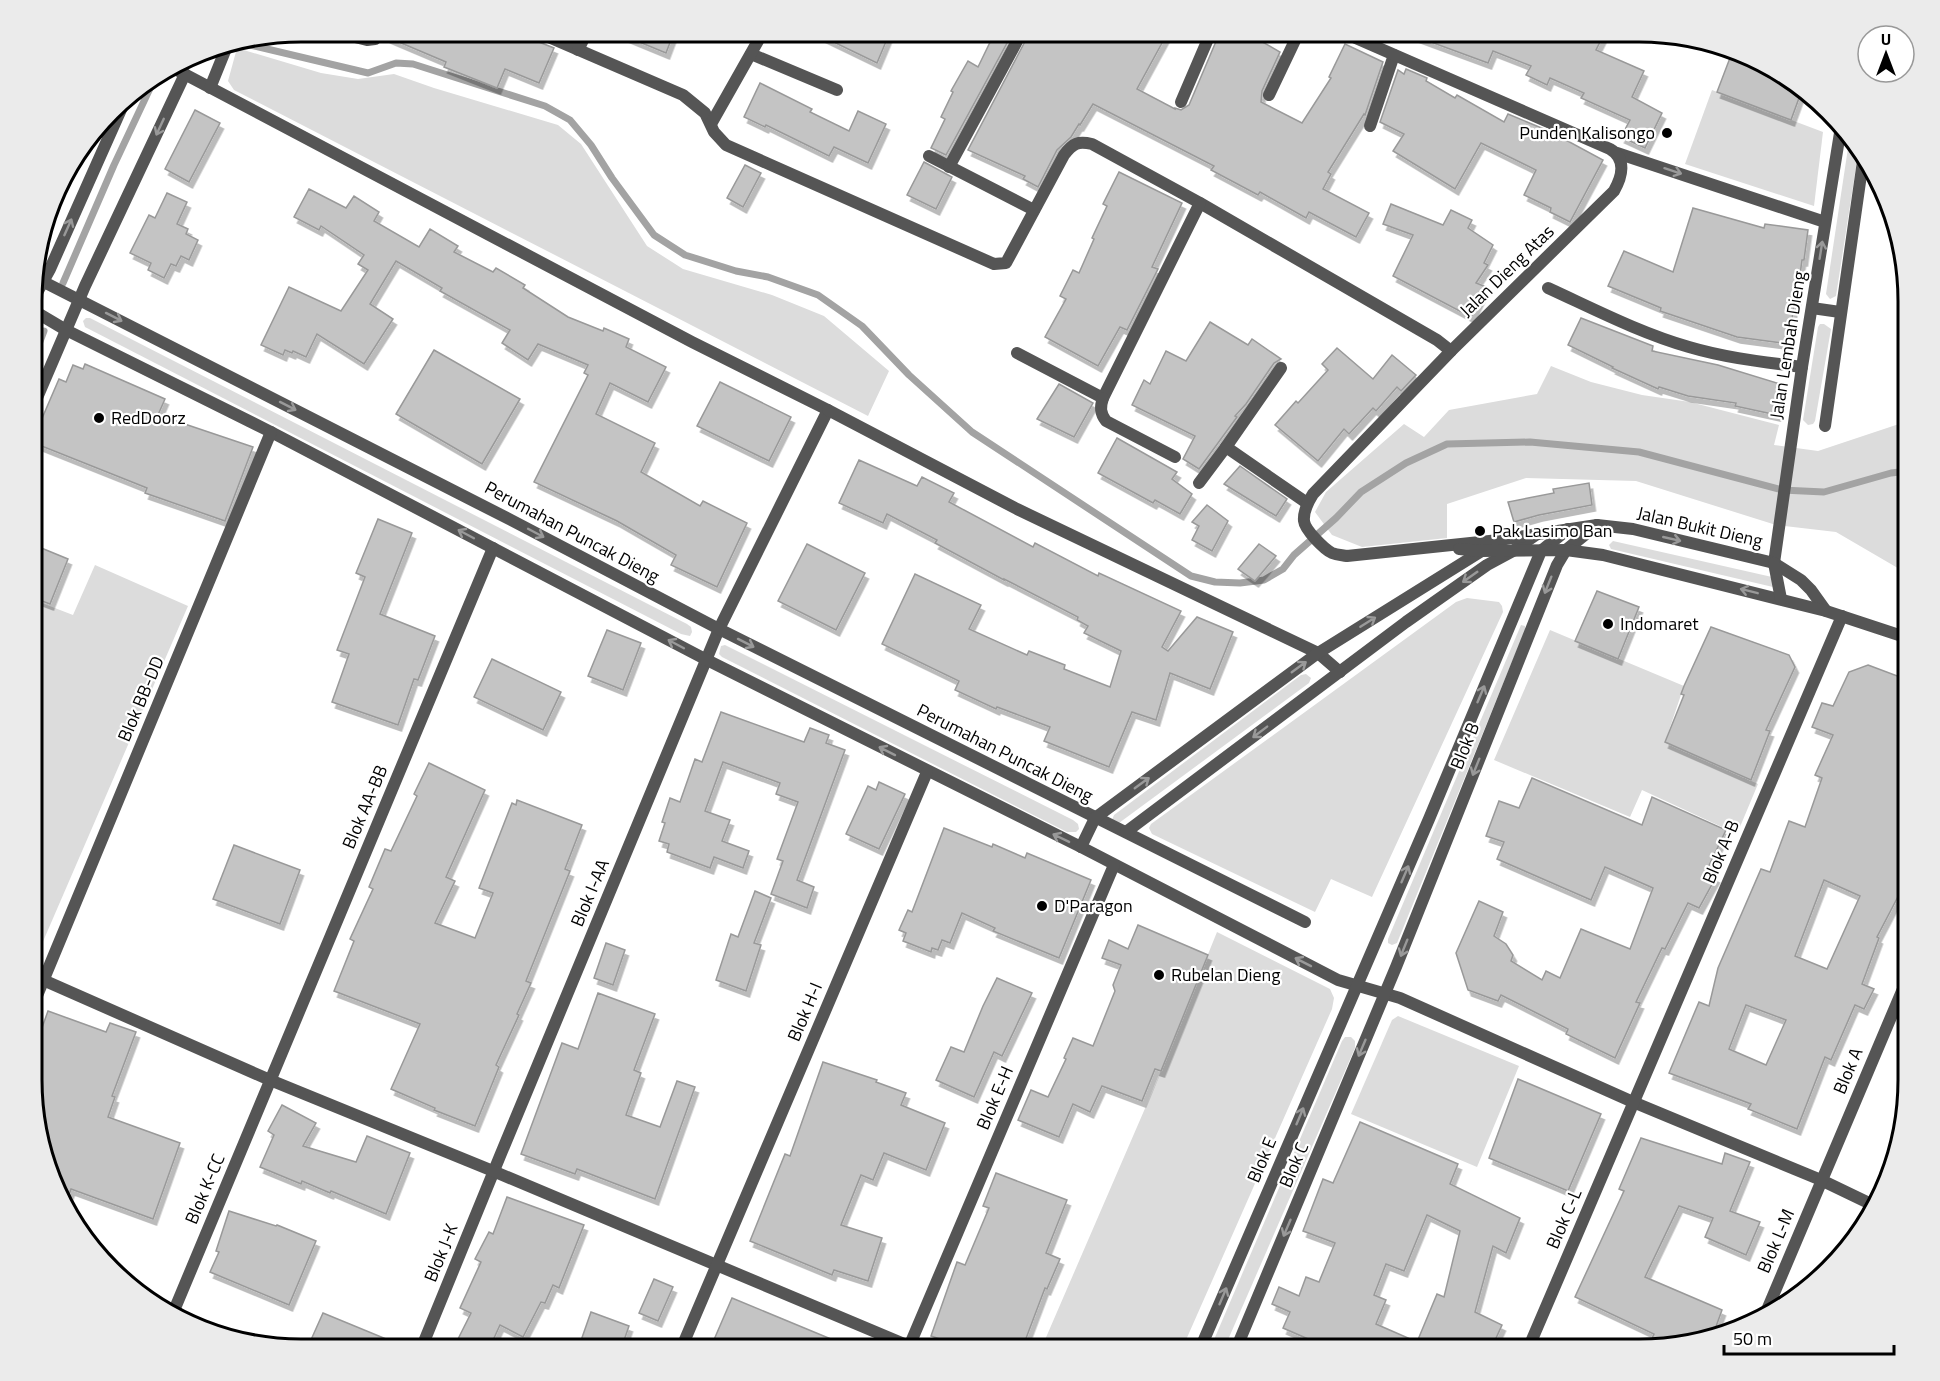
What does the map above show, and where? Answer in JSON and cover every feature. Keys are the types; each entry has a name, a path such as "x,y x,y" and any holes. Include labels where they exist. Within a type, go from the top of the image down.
{"street":[{"path":"560,42 683,95 705,112 714,132 726,145 994,264 1006,264 1071,146 1080,141 1092,144 1200,203 1437,340 1451,351"},
{"path":"578,50 582,42"},
{"path":"711,124 758,42"},
{"path":"949,167 1017,42"},
{"path":"1181,102 1207,42"},
{"path":"1269,95 1294,42"},
{"path":"1365,42 1617,153 1825,222"},
{"path":"210,88 224,54"},
{"path":"751,54 837,90"},
{"path":"1370,126 1394,55"},
{"path":"181,72 682,336 1017,508 1318,653 1340,672"},
{"path":"42,386 79,300 185,74"},
{"path":"44,266 115,121"},
{"name":"Jalan Lembah Dieng","path":"1781,599 1774,563 1802,367 1839,137"},
{"name":"Jalan Dieng Atas","path":"1307,503 1313,494 1451,351 1614,191 1622,172 1622,162 1617,153"},
{"path":"929,156 1034,210"},
{"path":"1825,426 1862,170"},
{"path":"1175,457 1106,421 1101,414 1101,405 1200,203"},
{"name":"Perumahan Puncak Dieng","path":"43,282 511,520 719,629 1305,922"},
{"path":"1548,288 1650,333 1688,347 1740,360 1802,367"},
{"path":"1812,308 1840,312"},
{"path":"42,316 66,330 271,432 706,660 1081,847 1338,980 1410,1003 1633,1102 1821,1180 1867,1202"},
{"path":"1017,353 1103,398"},
{"path":"1199,483 1281,368"},
{"name":"Blok I-AA","path":"494,1171 719,629 828,410"},
{"name":"Blok BB-DD","path":"42,971 271,432"},
{"path":"1226,447 1307,503 1304,524 1323,547 1333,553 1347,556 1439,546 1481,552 1566,550 1603,555 1826,611 1898,635"},
{"name":"Jalan Bukit Dieng","path":"1439,546 1499,540 1597,525 1633,530 1774,563 1801,580 1826,611"},
{"name":"Blok B","path":"1385,994 1557,565 1566,550 1597,525"},
{"path":"1541,551 1568,529"},
{"path":"1126,832 1406,622 1472,575 1514,552 1537,534"},
{"name":"Perumahan Puncak Dieng","path":"1081,847 1095,818 1318,653 1499,540"},
{"name":"Blok AA-BB","path":"270,1080 493,548"},
{"name":"Blok E","path":"1204,1339 1541,551"},
{"name":"Blok A-B","path":"1633,1102 1842,616"},
{"name":"Blok H-I","path":"685,1339 927,771"},
{"name":"Blok E-H","path":"915,1339 1113,864"},
{"path":"42,979 270,1080 494,1171 889,1339"},
{"name":"Blok C","path":"1240,1339 1385,994"},
{"name":"Blok A","path":"1821,1180 1898,1000"},
{"name":"Blok K-CC","path":"176,1306 270,1080"},
{"name":"Blok C-L","path":"1532,1339 1633,1102"},
{"name":"Blok J-K","path":"426,1339 494,1171"},
{"name":"Blok L-M","path":"1770,1303 1821,1180"}],"shaded area":[{"path":"241,49 321,73 358,79 394,74 558,125 581,144 647,246 683,269 772,295 824,316 889,371 868,416 234,90 228,81 236,50"},
{"path":"1712,90 1823,132 1814,206 1685,164"},
{"path":"1848,148 1857,162 1836,296 1830,299 1826,294"},
{"path":"90,318 687,624 691,627 690,636 681,634 85,327 83,321"},
{"path":"1820,324 1831,329 1815,421 1808,425 1803,420"},
{"path":"1551,366 1591,382 1642,395 1690,402 1779,425 1774,445 1818,451 1898,424 1898,568 1836,532 1776,525 1636,481 1526,478 1447,504 1447,538 1362,547 1332,535 1315,512 1326,492 1404,424 1424,437 1449,410 1537,394"},
{"path":"1613,541 1772,577 1773,587 1611,549 1609,545"},
{"path":"95,565 188,606 42,944 42,603 73,615"},
{"path":"1467,598 1499,602 1503,612 1372,897 1331,879 1315,912 1152,834 1149,828 1151,824 1456,602"},
{"path":"1521,625 1525,626 1525,630 1397,943 1392,945 1388,943 1388,939"},
{"path":"1550,630 1684,686 1665,742 1758,784 1737,834 1642,790 1630,817 1494,760"},
{"path":"725,645 1073,820 1078,824 1079,829 1076,832 1067,832 722,657 719,654 721,646"},
{"path":"1306,674 1311,678 1309,683 1119,823 1112,820 1114,815 1301,675"},
{"path":"1217,932 1330,989 1334,998 1332,1009 1186,1339 1045,1339 1156,1083"},
{"path":"1398,1016 1519,1066 1477,1167 1351,1114 1392,1020"},
{"path":"1345,1037 1351,1037 1355,1041 1355,1048 1228,1339 1214,1339"}],"building":[{"path":"399,42 539,42 554,48 539,83 505,69 497,88 444,67 446,62"},
{"path":"639,42 670,42 666,53"},
{"path":"834,42 886,42 877,63"},
{"path":"990,42 1008,42 946,155 931,148 945,119 941,117 953,92 951,91 968,61 978,67"},
{"path":"1025,42 1163,42 1137,89 1181,110 1189,105 1216,42 1262,42 1280,52 1262,91 1261,102 1302,123 1331,78 1329,77 1345,44 1383,62 1365,115 1328,172 1331,174 1323,189 1369,213 1356,237 1309,212 1306,218 1260,192 1258,195 1211,170 1214,166 1093,104 1071,137 1057,150 1038,187 1023,179 1025,176 968,150"},
{"path":"1431,42 1600,42 1596,50 1644,71 1632,97 1662,113 1645,148 1621,137 1630,120 1581,98 1584,93 1550,78 1547,85 1526,75 1531,66 1493,51 1488,63"},
{"path":"1730,59 1768,77 1799,98 1791,120 1717,92"},
{"path":"1406,69 1427,78 1426,81 1455,98 1457,95 1504,122 1508,114 1551,132 1603,160 1570,222 1550,212 1551,208 1524,195 1536,170 1481,143 1455,189 1393,151 1404,134 1380,122 1398,70 1404,74"},
{"path":"760,83 849,131 858,111 886,124 868,163 834,147 829,156 766,125 765,127 744,117"},
{"path":"195,110 220,123 189,182 165,169"},
{"path":"924,162 952,177 936,209 907,195"},
{"path":"745,165 761,173 743,207 727,198"},
{"path":"1119,172 1182,203 1152,267 1158,269 1127,330 1120,327 1098,366 1045,337 1066,299 1060,296 1073,270 1079,273 1107,206 1103,204"},
{"path":"309,189 346,208 354,196 379,212 374,221 419,247 430,229 458,246 454,252 493,272 496,268 525,285 523,288 568,317 603,331 604,328 629,339 626,347 666,367 648,402 610,383 596,414 655,443 641,472 700,506 703,501 747,523 717,587 671,565 676,555 617,521 534,482 588,375 584,373 588,365 538,344 528,360 502,343 510,330 440,291 442,288 396,261 370,304 393,319 364,364 317,334 306,357 285,350 283,355 261,345 289,287 341,311 368,270 358,264 364,255 321,226 319,230 294,217"},
{"path":"167,193 187,202 177,224 188,229 186,234 198,240 189,260 181,256 176,266 171,264 164,278 148,270 151,263 130,253 149,215 155,218"},
{"path":"1391,204 1443,225 1451,210 1472,220 1468,228 1493,245 1484,263 1488,265 1476,283 1486,287 1471,317 1393,276 1413,235 1383,224"},
{"path":"1693,208 1764,228 1765,224 1808,230 1789,344 1737,337 1660,311 1661,308 1608,286 1624,251 1673,272"},
{"path":"1581,318 1653,346 1652,351 1718,365 1783,385 1777,415 1735,406 1736,403 1688,396 1659,387 1658,389 1612,368 1568,345"},
{"path":"1210,322 1248,345 1252,339 1281,359 1274,363 1199,469 1183,459 1195,436 1132,405 1144,380 1150,384 1166,351 1186,361"},
{"path":"1337,348 1373,379 1392,355 1416,375 1401,391 1397,387 1376,411 1373,408 1349,434 1344,429 1318,461 1275,425 1328,370 1322,364"},
{"path":"434,350 520,399 482,464 396,414"},
{"path":"85,364 165,399 158,415 253,447 225,521 145,493 147,488 42,446 42,418 59,379 66,382 73,365 83,369"},
{"path":"720,382 791,417 769,461 697,426"},
{"path":"1059,384 1093,403 1074,437 1037,419"},
{"path":"1117,438 1177,472 1172,479 1192,494 1180,514 1155,500 1153,503 1098,473"},
{"path":"859,460 917,486 922,477 954,493 949,502 1033,547 1035,543 1098,576 1099,573 1181,611 1162,647 1168,651 1197,617 1233,632 1210,689 1170,673 1156,720 1132,712 1109,767 1044,741 1050,727 997,707 996,709 955,690 959,681 882,644 915,574 981,605 969,629 1027,655 1029,651 1065,665 1064,669 1110,687 1121,651 1084,633 1088,626 1077,620 1078,617 935,543 937,540 887,514 883,523 839,503"},
{"path":"1240,466 1287,499 1276,516 1224,484"},
{"path":"1589,483 1592,505 1514,522 1508,502 1554,493 1553,489"},
{"path":"1207,505 1228,521 1212,551 1192,540 1199,526 1192,522"},
{"path":"378,519 412,533 380,614 435,636 418,680 414,679 398,725 332,702 349,654 337,650 365,577 356,573"},
{"path":"807,544 865,573 836,630 778,601"},
{"path":"1259,544 1276,556 1255,581 1238,569"},
{"path":"42,548 68,559 50,604 42,601"},
{"name":"Indomaret","path":"1597,591 1639,607 1618,659 1575,641"},
{"path":"1711,627 1789,655 1795,667 1766,730 1770,731 1751,780 1665,742 1684,695 1681,694 1684,686"},
{"path":"607,630 641,643 623,690 588,676"},
{"path":"492,659 561,692 543,730 474,697"},
{"path":"1868,665 1898,676 1898,897 1877,937 1879,938 1862,984 1874,989 1864,1009 1855,1005 1831,1060 1825,1057 1797,1129 1748,1109 1751,1104 1669,1073 1699,1002 1709,1006 1718,968 1761,869 1770,872 1789,821 1805,827 1822,778 1815,775 1833,735 1812,727 1822,703 1833,706 1849,672","holes":["1824,880 1860,896 1827,969 1795,956","1746,1005 1786,1020 1766,1065 1729,1049"]},
{"path":"721,712 804,742 810,728 829,735 826,743 845,750 797,880 814,887 807,908 771,894 783,861 777,859 798,802 776,794 780,783 723,762 705,811 730,820 722,841 749,851 743,868 714,857 710,868 667,852 669,844 659,841 665,823 662,822 670,798 680,802 695,759 702,762"},
{"path":"429,763 485,790 446,877 455,881 435,923 475,938 493,893 479,888 512,803 516,805 517,800 582,825 565,869 570,871 526,981 531,983 496,1065 499,1067 475,1126 434,1110 435,1108 391,1089 420,1024 334,991 354,941 350,939 373,889 369,887 385,849 391,851 417,796 414,794"},
{"path":"1532,778 1642,825 1652,797 1726,830 1706,872 1716,877 1699,908 1688,903 1665,949 1662,948 1636,1002 1640,1003 1615,1058 1566,1034 1568,1029 1501,995 1498,1001 1468,990 1456,953 1479,901 1503,912 1494,936 1506,944 1513,955 1511,961 1542,980 1546,971 1560,978 1581,929 1630,949 1653,888 1605,867 1591,900 1497,859 1504,842 1486,836 1499,801 1519,808"},
{"path":"879,782 905,794 879,849 846,834 868,786 876,790"},
{"path":"944,828 992,847 993,844 1025,858 1027,853 1091,880 1059,958 993,931 995,928 962,913 950,943 942,940 938,950 932,948 931,952 903,941 906,933 899,930 908,910 912,912"},
{"path":"234,845 300,870 280,924 213,899"},
{"path":"755,891 771,898 754,943 761,945 746,991 716,980 731,934 738,937"},
{"path":"1138,925 1208,955 1161,1071 1155,1069 1142,1101 1102,1086 1090,1112 1073,1104 1059,1137 1018,1120 1031,1090 1048,1097 1073,1038 1093,1046 1115,991 1113,985 1121,965 1102,958 1109,940 1128,949"},
{"path":"606,943 625,950 613,985 594,978"},
{"path":"997,978 1032,993 1002,1056 994,1052 974,1097 936,1080 951,1047 964,1052"},
{"path":"598,993 655,1014 634,1070 641,1073 626,1115 660,1127 677,1081 695,1087 655,1199 577,1169 575,1174 521,1154 562,1043 578,1049"},
{"path":"48,1011 106,1032 110,1023 136,1032 112,1096 115,1097 108,1117 180,1143 153,1219 71,1189 69,1194 51,1147 44,1113 42,1028"},
{"path":"823,1062 877,1080 876,1082 906,1093 901,1105 945,1123 926,1170 884,1153 873,1180 861,1175 841,1225 882,1238 868,1281 834,1270 832,1275 750,1241 785,1154 790,1156"},
{"path":"1518,1079 1601,1114 1568,1191 1489,1158"},
{"path":"282,1105 316,1123 303,1146 356,1162 367,1136 410,1153 386,1214 331,1191 330,1193 302,1181 301,1184 260,1167 274,1135 268,1131"},
{"path":"1360,1122 1458,1164 1450,1184 1520,1218 1506,1253 1493,1246 1475,1312 1502,1325 1496,1339 1418,1339 1437,1294 1444,1297 1460,1231 1427,1215 1404,1271 1386,1264 1374,1295 1386,1300 1376,1324 1410,1339 1308,1339 1283,1328 1290,1312 1272,1304 1279,1287 1299,1296 1306,1277 1319,1282 1335,1243 1303,1231 1323,1179 1333,1183"},
{"path":"1641,1138 1722,1164 1725,1153 1750,1162 1730,1211 1760,1222 1746,1255 1705,1237 1713,1218 1679,1206 1645,1277 1722,1310 1716,1327 1689,1334 1652,1338 1654,1334 1575,1297 1624,1191 1619,1189"},
{"path":"996,1173 1067,1200 1046,1253 1060,1259 1047,1289 1045,1288 1026,1339 940,1339 931,1336 957,1262 965,1265 989,1208 983,1206"},
{"path":"507,1197 584,1225 559,1288 553,1285 545,1303 541,1302 523,1337 500,1325 494,1339 458,1339 471,1313 460,1308 481,1262 475,1259 489,1232 493,1234"},
{"path":"229,1211 277,1225 316,1241 289,1305 210,1272 219,1252 216,1251"},
{"path":"654,1279 673,1287 658,1321 639,1313"},
{"path":"732,1298 831,1339 714,1339"},
{"path":"591,1312 629,1326 624,1339 582,1339"},
{"path":"323,1313 386,1339 311,1339"}],"waterway":[{"path":"255,46 368,73 396,63 413,64 545,106 570,120 591,145 654,235 685,255 736,271 768,277 818,295 862,326 909,375 972,432 1191,576 1215,582 1240,583 1264,580 1283,569 1294,555 1336,518 1361,492 1406,463 1447,444 1530,442 1639,452 1782,490 1824,492 1898,472"},
{"path":"63,283 148,92"},
{"path":"42,336 44,331"}],"place":[{"name":"Punden Kalisongo","path":"1667,133"},
{"name":"RedDoorz","path":"99,418"},
{"name":"Pak Lasimo Ban","path":"1480,531"},
{"name":"Indomaret","path":"1608,624"},
{"name":"D'Paragon","path":"1042,906"},
{"name":"Rubelan Dieng","path":"1159,975"}]}
